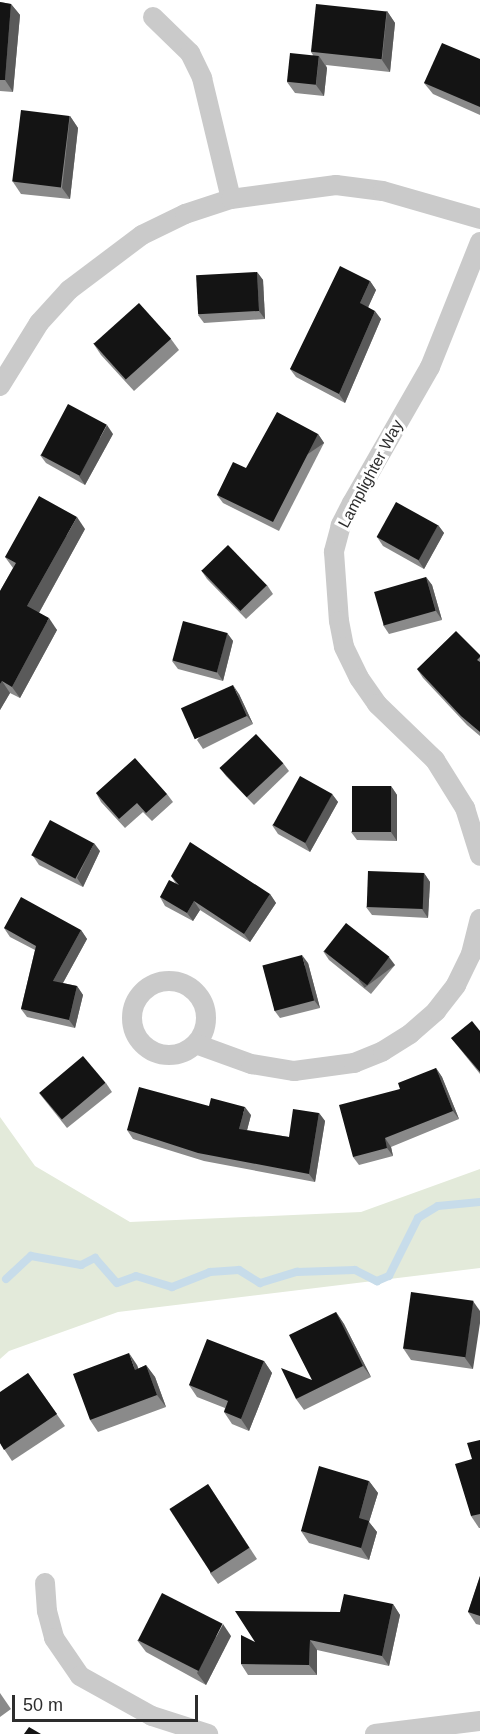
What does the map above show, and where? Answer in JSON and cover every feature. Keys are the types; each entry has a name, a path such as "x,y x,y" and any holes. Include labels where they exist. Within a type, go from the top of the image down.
{"street":[{"path":"153,17 190,53 202,78 231,200"},
{"path":"0,386 39,323 102,261 174,219 231,200 336,185 383,191 480,219"},
{"name":"Lamplighter Way","path":"480,242 430,368 340,525 334,552 339,621 344,647 359,678 377,704 435,760 465,808 480,856"},
{"path":"196,1044 242,1061 294,1071 325,1069 383,1051 410,1034 436,1011 456,985 471,954 480,919"},
{"path":"45,1583 47,1611 54,1638 80,1676 152,1716 208,1734"},
{"path":"375,1734 480,1721"}],"green space":[{"path":"0,1117 35,1166 130,1222 361,1212 480,1169 480,1268 118,1312 9,1351 0,1359"}],"building":[{"path":"0,2 11,4 5,80 0,80"},
{"path":"316,4 387,11 382,59 311,52"},
{"path":"442,43 480,59 480,107 424,83"},
{"path":"290,53 319,56 316,85 287,82"},
{"path":"21,110 70,116 61,187 12,181"},
{"path":"340,266 370,281 360,303 375,311 339,394 290,369"},
{"path":"257,272 259,311 198,314 196,275"},
{"path":"139,303 171,339 126,379 94,344"},
{"path":"68,404 107,425 80,476 41,455"},
{"path":"277,412 318,434 273,522 217,495 233,462 246,468"},
{"path":"39,496 77,517 27,606 49,618 12,687 2,681 0,684 0,591 16,563 5,557"},
{"path":"396,502 438,525 419,560 377,537"},
{"path":"228,545 267,585 240,611 201,571"},
{"path":"426,577 436,611 384,626 374,592"},
{"path":"183,621 227,633 217,673 172,661"},
{"path":"456,631 480,655 477,660 480,662 480,732 461,716 417,669"},
{"path":"233,685 247,716 195,739 181,708"},
{"path":"256,734 283,763 247,797 219,768"},
{"path":"135,758 167,794 146,813 137,803 119,819 96,793"},
{"path":"300,776 332,794 305,843 273,825"},
{"path":"352,786 391,786 391,832 352,832"},
{"path":"50,820 94,843 75,879 31,855"},
{"path":"190,842 270,894 244,934 194,901 187,913 160,897 169,880 179,885 171,876"},
{"path":"368,871 424,873 423,909 367,907"},
{"path":"21,897 81,930 53,981 77,986 69,1020 21,1009 36,946 4,928"},
{"path":"346,923 389,957 367,985 324,951"},
{"path":"302,955 314,1000 275,1011 262,966"},
{"path":"472,1021 480,1031 480,1072 451,1038"},
{"path":"83,1056 105,1083 62,1119 39,1093"},
{"path":"436,1068 453,1111 385,1138 387,1148 353,1157 339,1105 400,1089 398,1083"},
{"path":"139,1087 209,1106 211,1098 245,1107 239,1129 289,1137 293,1109 319,1113 309,1174 198,1153 127,1130"},
{"path":"411,1292 473,1301 465,1357 403,1348"},
{"path":"336,1312 363,1366 296,1399 281,1368 312,1380 289,1335"},
{"path":"207,1339 264,1361 241,1419 224,1412 228,1401 189,1385"},
{"path":"129,1353 135,1370 146,1365 157,1395 90,1420 73,1374"},
{"path":"28,1373 57,1414 4,1450 0,1443 0,1392"},
{"path":"480,1440 480,1514 471,1516 455,1464 472,1459 467,1443"},
{"path":"319,1466 369,1481 359,1518 369,1521 361,1548 301,1531"},
{"path":"208,1484 249,1548 211,1573 169,1509"},
{"path":"480,1576 480,1616 468,1612"},
{"path":"162,1593 223,1624 199,1671 138,1640"},
{"path":"344,1594 393,1604 382,1656 310,1640 309,1665 241,1664 241,1635 255,1642 235,1611 340,1612"},
{"path":"29,1727 41,1734 24,1734"}],"waterway":[{"path":"6,1279 31,1256 81,1265 95,1258 117,1283 136,1276 172,1287 210,1272 239,1270 260,1283 297,1272 355,1270 377,1281 389,1276 418,1218 438,1206 480,1202"}]}
